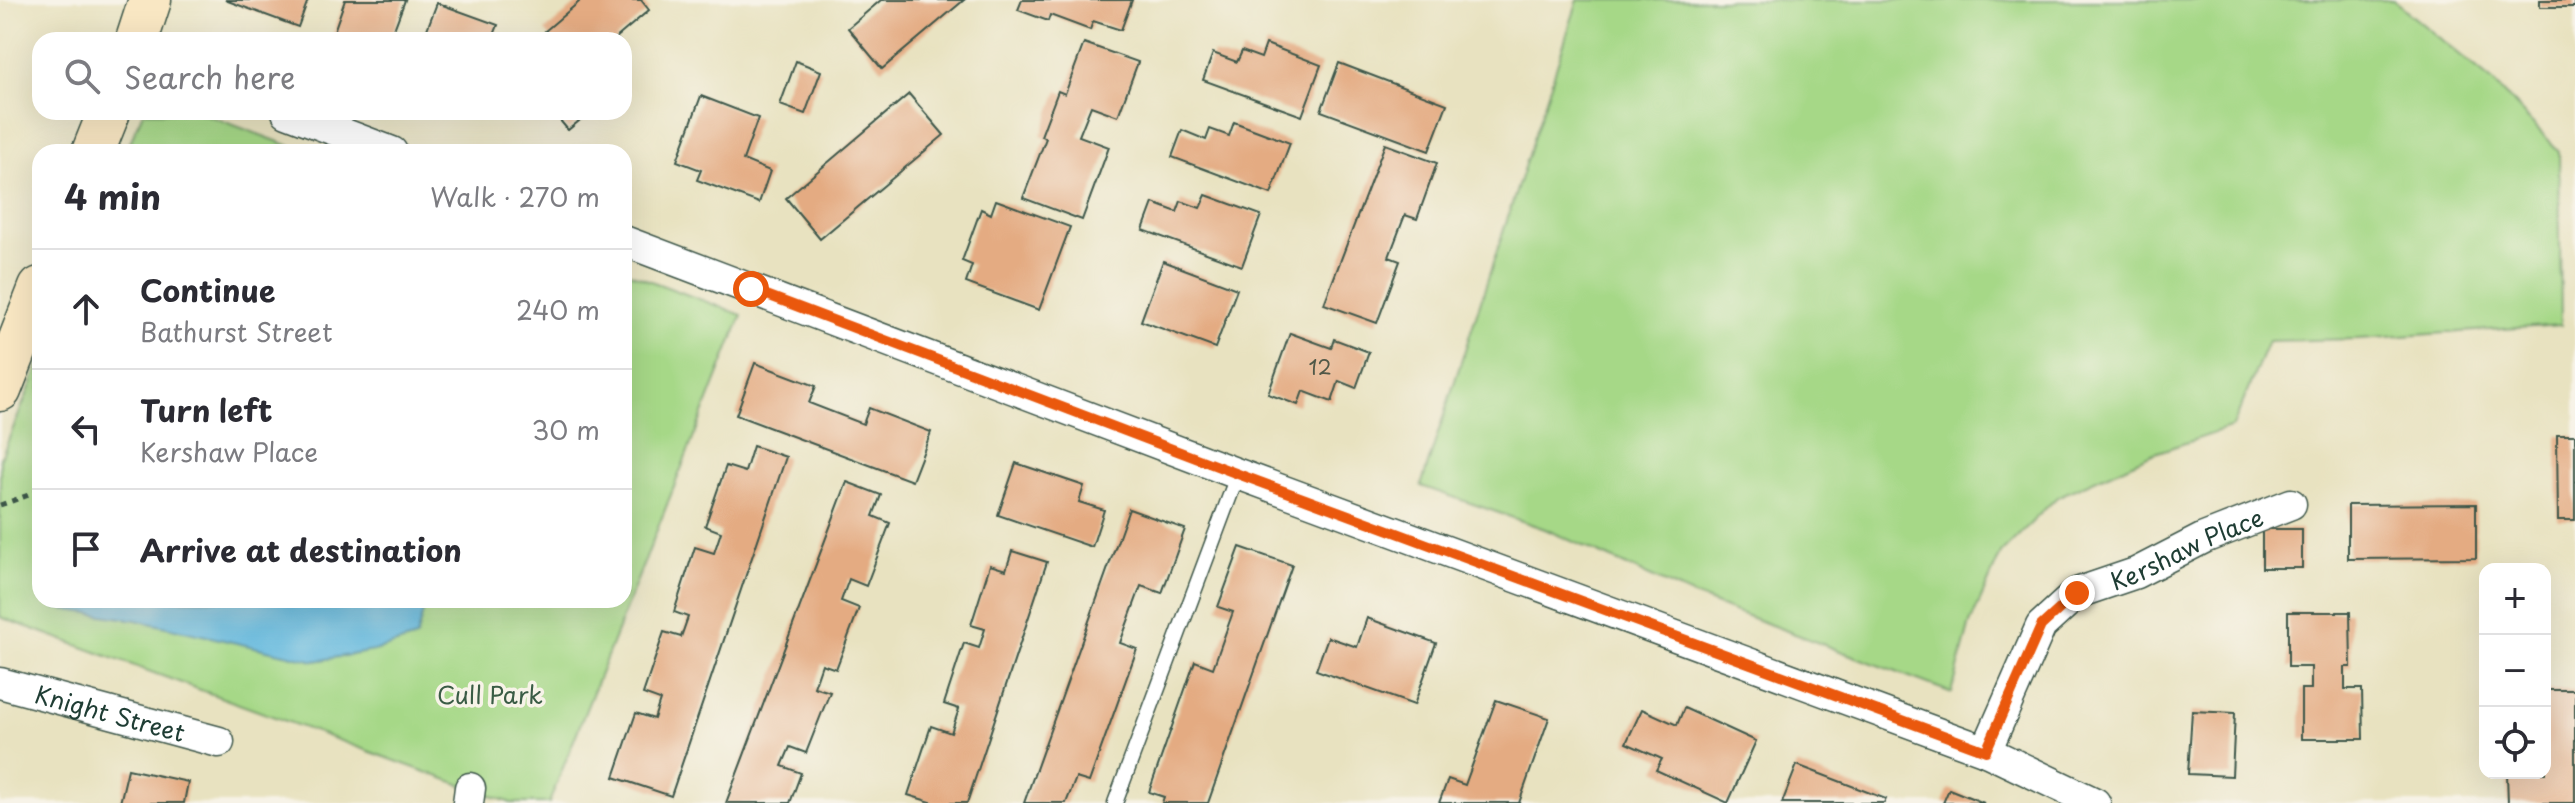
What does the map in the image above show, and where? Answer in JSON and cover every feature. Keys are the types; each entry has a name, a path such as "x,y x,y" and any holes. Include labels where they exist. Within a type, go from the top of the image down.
{"main road":[{"path":"96,144 106,120"},
{"path":"0,390 32,308"}],"street":[{"path":"308,120 371,144"},
{"path":"632,244 1238,474 1986,751 2095,803"},
{"name":"Kershaw Place","path":"1986,751 2041,626 2077,593 2136,573 2204,538 2291,504"},
{"name":"Knight Street","path":"0,683 219,742"}],"lane":[{"path":"1115,803 1238,474"}],"path":[{"path":"0,505 32,494"}],"green space":[{"path":"1578,0 2393,0 2492,81 2559,151 2561,325 2359,339 2268,341 2233,427 2152,454 2057,497 2001,553 1969,626 1952,693 1694,596 1545,529 1421,486"},
{"path":"140,120 220,120 285,144 129,144"},
{"name":"Cull Park","path":"632,274 742,315 632,593"},
{"name":"Cull Park","path":"32,382 32,608 626,608 549,803 511,803 0,617 0,460"}],"water":[{"path":"55,608 424,608 416,638 374,651 315,661 136,620"}],"building":[{"path":"225,0 308,0 298,27"},
{"path":"345,0 405,0 393,32 334,32"},
{"path":"641,0 649,10 623,32 545,31 579,2"},
{"path":"881,0 964,0 882,69 848,28"},
{"path":"1022,0 1132,0 1121,30 1093,21 1090,30 1050,15 1048,21 1018,10"},
{"path":"2540,0 2575,0 2575,7 2540,7"},
{"path":"437,3 498,25 495,32 426,32"},
{"path":"1084,43 1138,62 1118,116 1091,106 1079,136 1109,147 1082,220 1023,198 1046,138 1041,136 1058,91 1065,94"},
{"path":"1266,44 1321,65 1302,116 1203,80 1213,53 1237,62 1242,51 1261,58"},
{"path":"796,61 821,71 805,114 780,105"},
{"path":"1339,63 1447,104 1429,151 1321,111"},
{"path":"909,94 944,135 820,239 786,198"},
{"path":"701,96 758,118 743,160 770,171 759,203 697,180 701,170 677,161"},
{"path":"560,120 580,120 568,130"},
{"path":"1234,122 1290,143 1271,194 1172,157 1182,130 1206,140 1210,129 1229,136"},
{"path":"1385,144 1437,163 1417,219 1405,215 1389,257 1400,261 1377,323 1324,304"},
{"path":"1206,195 1261,215 1242,266 1143,230 1153,203 1177,212 1181,201 1200,208"},
{"path":"996,200 1070,227 1039,310 966,283 972,265 962,261 981,209 991,214"},
{"path":"1163,261 1237,289 1215,348 1141,321"},
{"path":"1290,333 1331,348 1334,339 1369,352 1356,388 1339,381 1332,402 1303,391 1298,405 1268,394"},
{"path":"755,363 816,386 809,403 863,424 869,408 931,432 912,481 736,415"},
{"path":"2557,435 2575,435 2575,520 2558,520"},
{"path":"753,446 786,457 671,796 614,777 636,713 654,719 660,700 643,694 664,632 681,637 688,617 674,612 695,547 714,553 721,532 705,526 726,466 745,472"},
{"path":"1016,463 1084,486 1079,502 1104,510 1092,547 998,515"},
{"path":"847,482 881,495 873,516 890,523 866,586 849,579 841,601 859,608 836,669 822,664 814,687 830,692 806,753 790,747 782,766 801,773 790,803 726,803"},
{"path":"2476,504 2476,558 2348,559 2348,505"},
{"path":"1129,509 1185,529 1162,593 1141,586 1120,643 1137,649 1089,782 1076,778 1066,803 1024,803"},
{"path":"2262,529 2302,529 2302,568 2262,568"},
{"path":"1240,547 1292,565 1208,803 1162,803 1164,797 1149,792 1195,661 1213,668 1233,612 1218,607"},
{"path":"1012,551 1047,562 967,803 934,803 908,795 931,726 951,733 959,709 944,704 964,643 979,648 985,629 971,625 990,565 1006,570"},
{"path":"2288,612 2350,612 2351,667 2345,667 2345,689 2362,689 2363,739 2301,739 2301,689 2311,689 2311,667 2288,667"},
{"path":"1367,618 1436,643 1414,705 1316,670 1328,637 1357,647"},
{"path":"2551,690 2575,690 2575,803 2508,803 2507,779 2551,779"},
{"path":"1496,700 1549,718 1519,803 1439,803 1448,779 1465,785"},
{"path":"1684,708 1756,741 1728,803 1656,770 1662,759 1626,743 1642,709 1677,725"},
{"path":"2192,711 2235,713 2232,776 2188,774"},
{"path":"1797,765 1886,799 1884,803 1782,803"},
{"path":"128,769 188,782 184,803 120,803"},
{"path":"1949,789 1984,803 1943,803"}],"route":[{"path":"751,289 1238,474 1986,751 2041,626 2077,593"}]}
